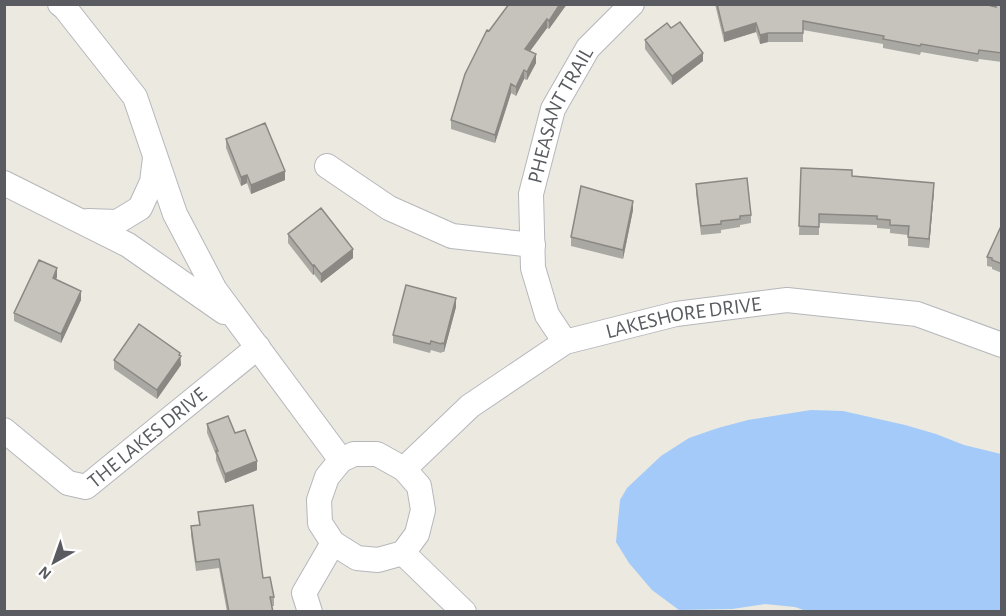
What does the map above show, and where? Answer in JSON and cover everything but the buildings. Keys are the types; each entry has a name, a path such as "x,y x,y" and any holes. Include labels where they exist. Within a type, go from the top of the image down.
{"street":[{"path":"60,4 135,97 175,214 215,290 341,460"},
{"name":"PHEASANT TRAIL","path":"565,342 547,315 533,268 531,194 553,109 588,48 632,4"},
{"path":"79,220 117,222 140,208 152,182 155,156"},
{"path":"327,166 389,208 452,236 533,245"},
{"path":"4,183 128,244 239,323"},
{"name":"LAKESHORE DRIVE","path":"404,469 470,406 565,342 676,314 787,300 918,314 1002,345"},
{"name":"THE LAKES DRIVE","path":"4,430 68,483 86,487 258,347"},
{"path":"354,454 377,454 404,469 419,486 423,510 417,534 404,553 378,560 357,558 333,543 320,524 319,500 327,477 341,460 354,454"},
{"path":"310,612 304,593 333,543"},
{"path":"404,553 464,612"}],"water":[{"path":"811,410 843,411 905,425 964,445 1001,454 1001,611 809,612 795,607 765,604 732,609 679,610 652,590 629,563 616,542 620,500 627,488 661,456 689,438 748,420"}]}
